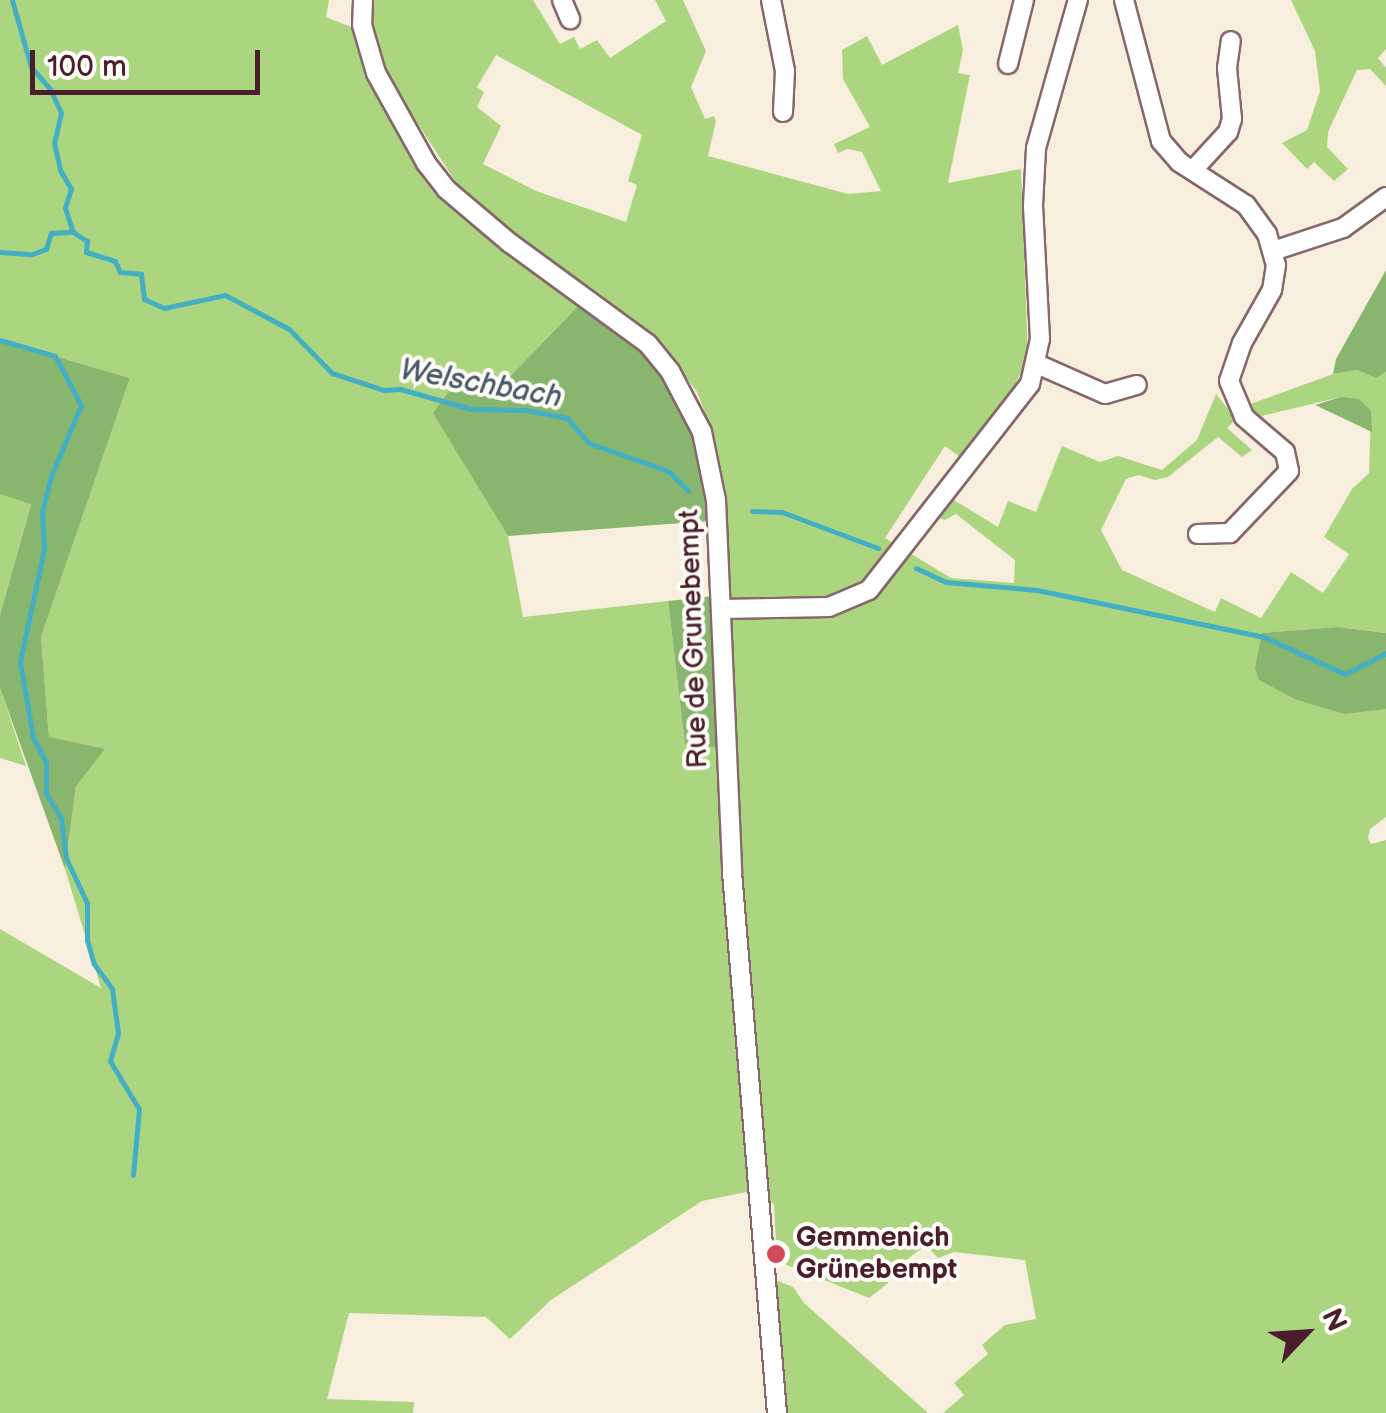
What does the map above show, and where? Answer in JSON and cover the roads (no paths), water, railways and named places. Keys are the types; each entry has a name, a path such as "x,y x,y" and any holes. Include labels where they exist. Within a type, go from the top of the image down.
{"street":[{"name":"Rue de Grunebempt","path":"362,0 362,25 376,73 426,162 446,189 510,243 648,344 688,400 712,466 732,872 777,1413"},
{"path":"562,0 570,18"},
{"path":"771,0 785,71 782,112"},
{"path":"1008,64 1024,0"},
{"path":"720,610 828,607 868,590 1030,384 1037,364 1036,148 1078,0"},
{"path":"1124,0 1155,127 1170,154 1246,205 1273,251 1272,290 1242,343 1229,381 1244,417 1285,452 1289,471 1230,533 1198,534"},
{"path":"1193,170 1228,132 1232,119 1226,68 1232,41"},
{"path":"1273,251 1343,228 1386,197"},
{"path":"1037,364 1105,394 1137,385"}],"waterway":[{"name":"Welschbach","path":"12,0 31,67 50,89 61,113 54,143 60,170 71,189 65,208 73,232 87,241 86,252 115,261 120,272 141,274 144,299 164,308 225,295 289,329 332,373 384,390 400,389 471,409 526,410 567,418 589,443 668,471 688,490"},
{"path":"0,252 32,254 46,249 51,233 73,232"},
{"path":"0,340 55,356 81,405 51,476 42,511 44,549 20,662 33,737 46,763 46,794 61,818 66,858 87,903 87,940 94,964 112,989 118,1033 110,1061 139,1109 133,1175"},
{"name":"Welschbach","path":"752,511 782,512 878,548"},
{"name":"Welschbach","path":"916,568 946,582 1037,590 1264,637 1345,674 1386,653"}],"place":[{"name":"Gemmenich Grünebempt","path":"776,1254"}]}
